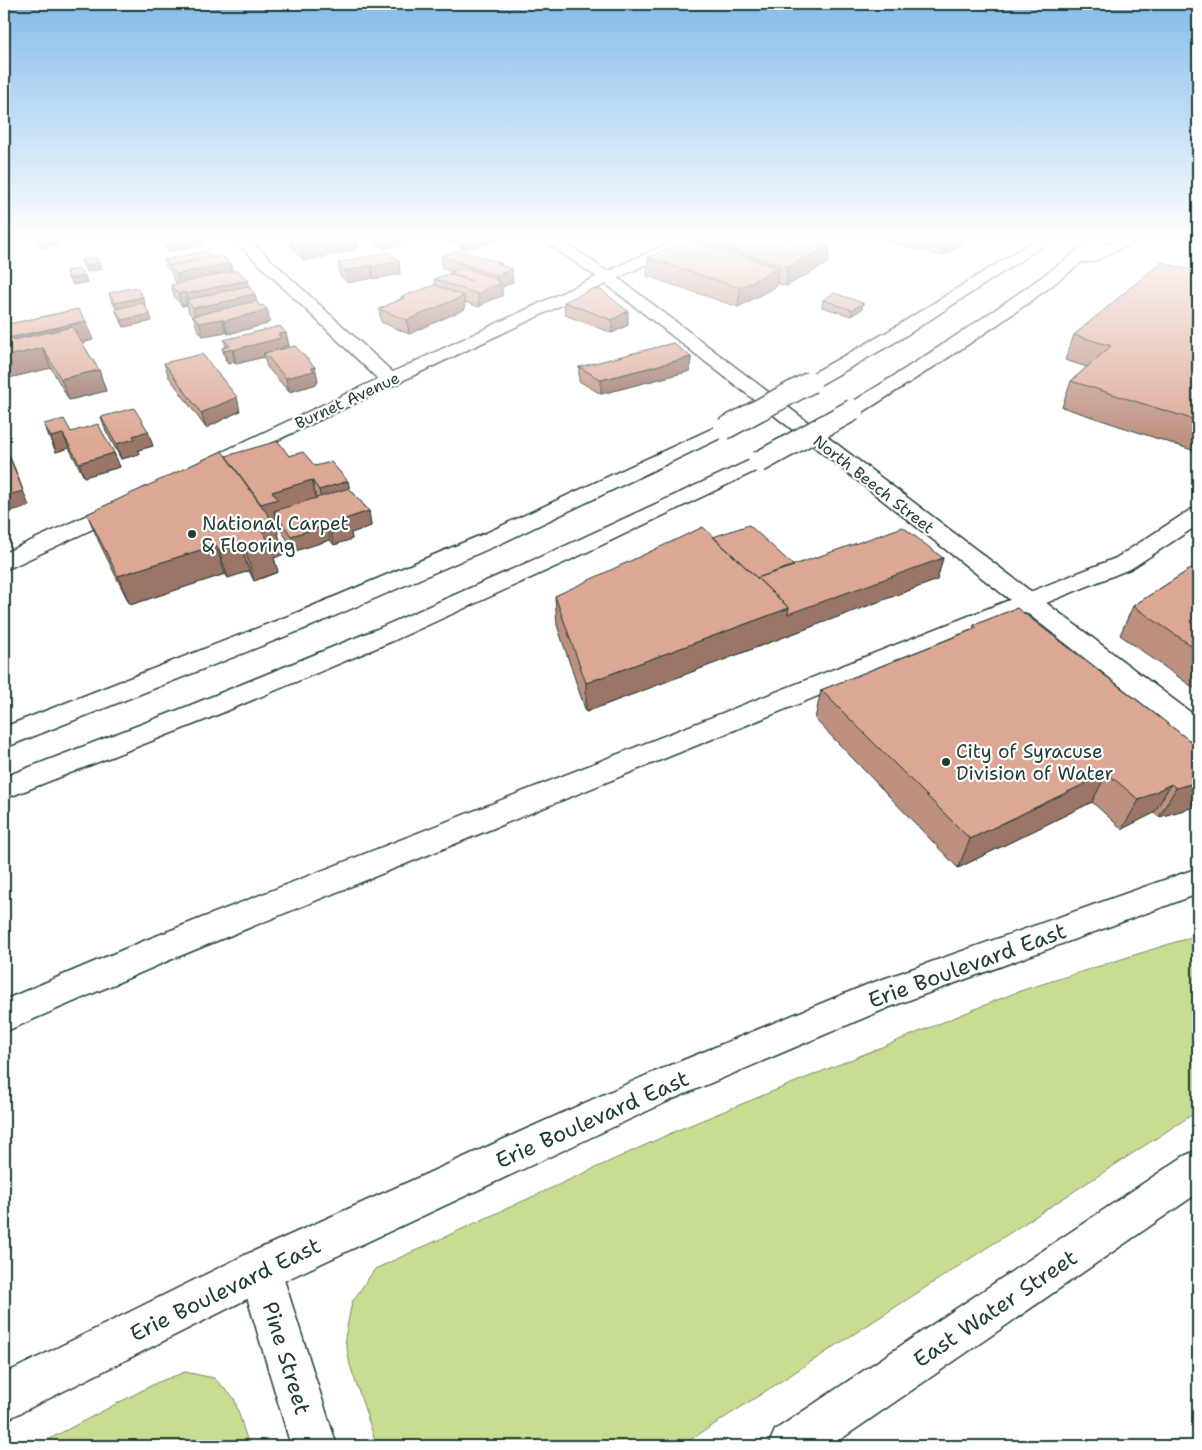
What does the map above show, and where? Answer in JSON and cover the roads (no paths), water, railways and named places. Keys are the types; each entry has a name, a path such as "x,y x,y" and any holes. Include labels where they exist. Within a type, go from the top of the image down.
{"main road":[{"path":"311,306 390,380"},
{"name":"Burnet Avenue","path":"184,477 547,306"},
{"name":"North Beech Street","path":"644,306 1198,732"},
{"path":"4,738 306,619 494,538 724,428 892,336 940,306"},
{"path":"4,788 141,737 559,558 759,462 853,410 964,341 1014,306"},
{"path":"4,562 139,498"},
{"path":"4,1016 158,950 1124,563 1198,515"},
{"name":"Erie Boulevard East","path":"4,1398 260,1270 696,1072 878,996 1198,881"},
{"name":"East Water Street","path":"791,1446 1198,1170"},
{"name":"Pine Street","path":"260,1270 314,1446"}],"place":[{"name":"National Carpet & Flooring","path":"192,534"},
{"name":"City of Syracuse Division of Water","path":"946,762"}]}
